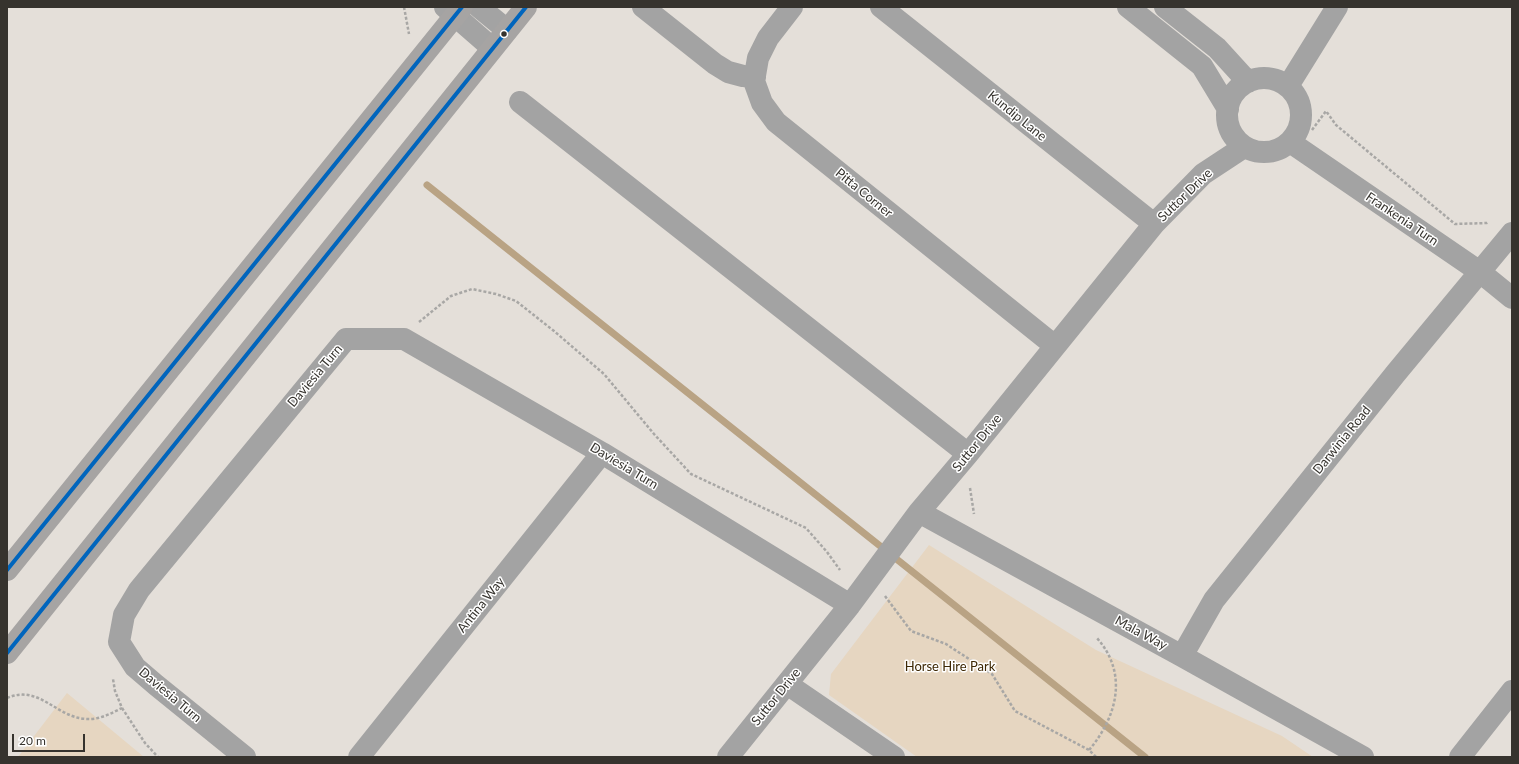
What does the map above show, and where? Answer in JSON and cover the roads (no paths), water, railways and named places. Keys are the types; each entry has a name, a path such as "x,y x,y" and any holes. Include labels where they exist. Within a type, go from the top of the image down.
{"main road":[{"path":"7,653 526,7"},
{"path":"7,570 454,10"}],"street":[{"path":"479,7 507,30"},
{"path":"643,7 715,64 728,72 743,76 755,77"},
{"name":"Pitta Corner","path":"792,7 768,38 758,58 754,81 762,103 776,122 1055,346"},
{"name":"Kundip Lane","path":"881,7 1154,224"},
{"path":"1128,7 1202,66 1228,109"},
{"path":"1165,7 1217,48 1248,82"},
{"path":"1288,86 1337,7"},
{"path":"454,10 492,48"},
{"path":"1259,78 1268,78 1288,86 1300,102 1302,113 1302,123 1295,146 1271,153 1259,153 1244,146 1235,138 1230,130 1228,109 1233,96 1240,87 1248,82 1259,78"},
{"path":"520,102 968,454"},
{"name":"Suttor Drive","path":"728,757 850,605 919,512 968,454 1154,224 1203,174 1244,146"},
{"name":"Frankenia Turn","path":"1295,146 1480,272 1512,298"},
{"name":"Darwinia Road","path":"1182,656 1214,600 1396,373 1512,233"},
{"name":"Daviesia Turn","path":"245,757 135,667 119,642 124,615 139,590 346,339 404,339 602,453 850,605"},
{"name":"Antina Way","path":"359,757 602,453"},
{"name":"Mala Way","path":"919,512 1363,757"},
{"path":"787,684 894,757"},
{"path":"1460,757 1512,691"}],"waterway":[{"path":"427,185 1145,757"}],"park label":[{"name":"Horse Hire Park","path":"950,667"}]}
